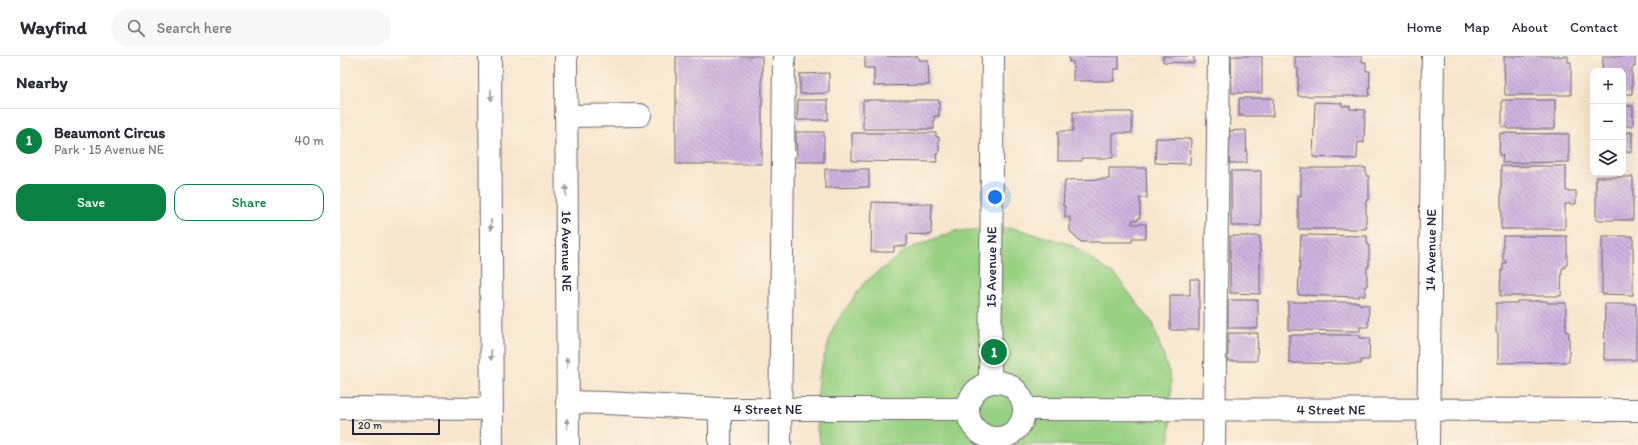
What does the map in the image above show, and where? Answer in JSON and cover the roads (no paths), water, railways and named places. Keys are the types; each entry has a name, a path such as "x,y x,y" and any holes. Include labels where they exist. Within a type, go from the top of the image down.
{"main road":[{"path":"490,56 492,445"},
{"name":"16 Avenue NE","path":"566,56 568,445"},
{"path":"780,445 784,56"},
{"name":"15 Avenue NE","path":"990,382 993,56"},
{"path":"1214,445 1219,56"},
{"name":"14 Avenue NE","path":"1428,445 1433,56"},
{"path":"566,116 640,115"},
{"path":"990,382 1003,382 1014,387 1022,397 1025,409 1022,422 1014,432 989,441 974,427 969,419 968,409 969,400 981,385 990,382"},
{"name":"4 Street NE","path":"567,402 720,409 968,409"},
{"path":"340,408 491,409"},
{"path":"720,409 720,445"},
{"name":"4 Street NE","path":"1025,409 1638,410"}],"place":[{"name":"Beaumont Circus","path":"994,352"}]}
